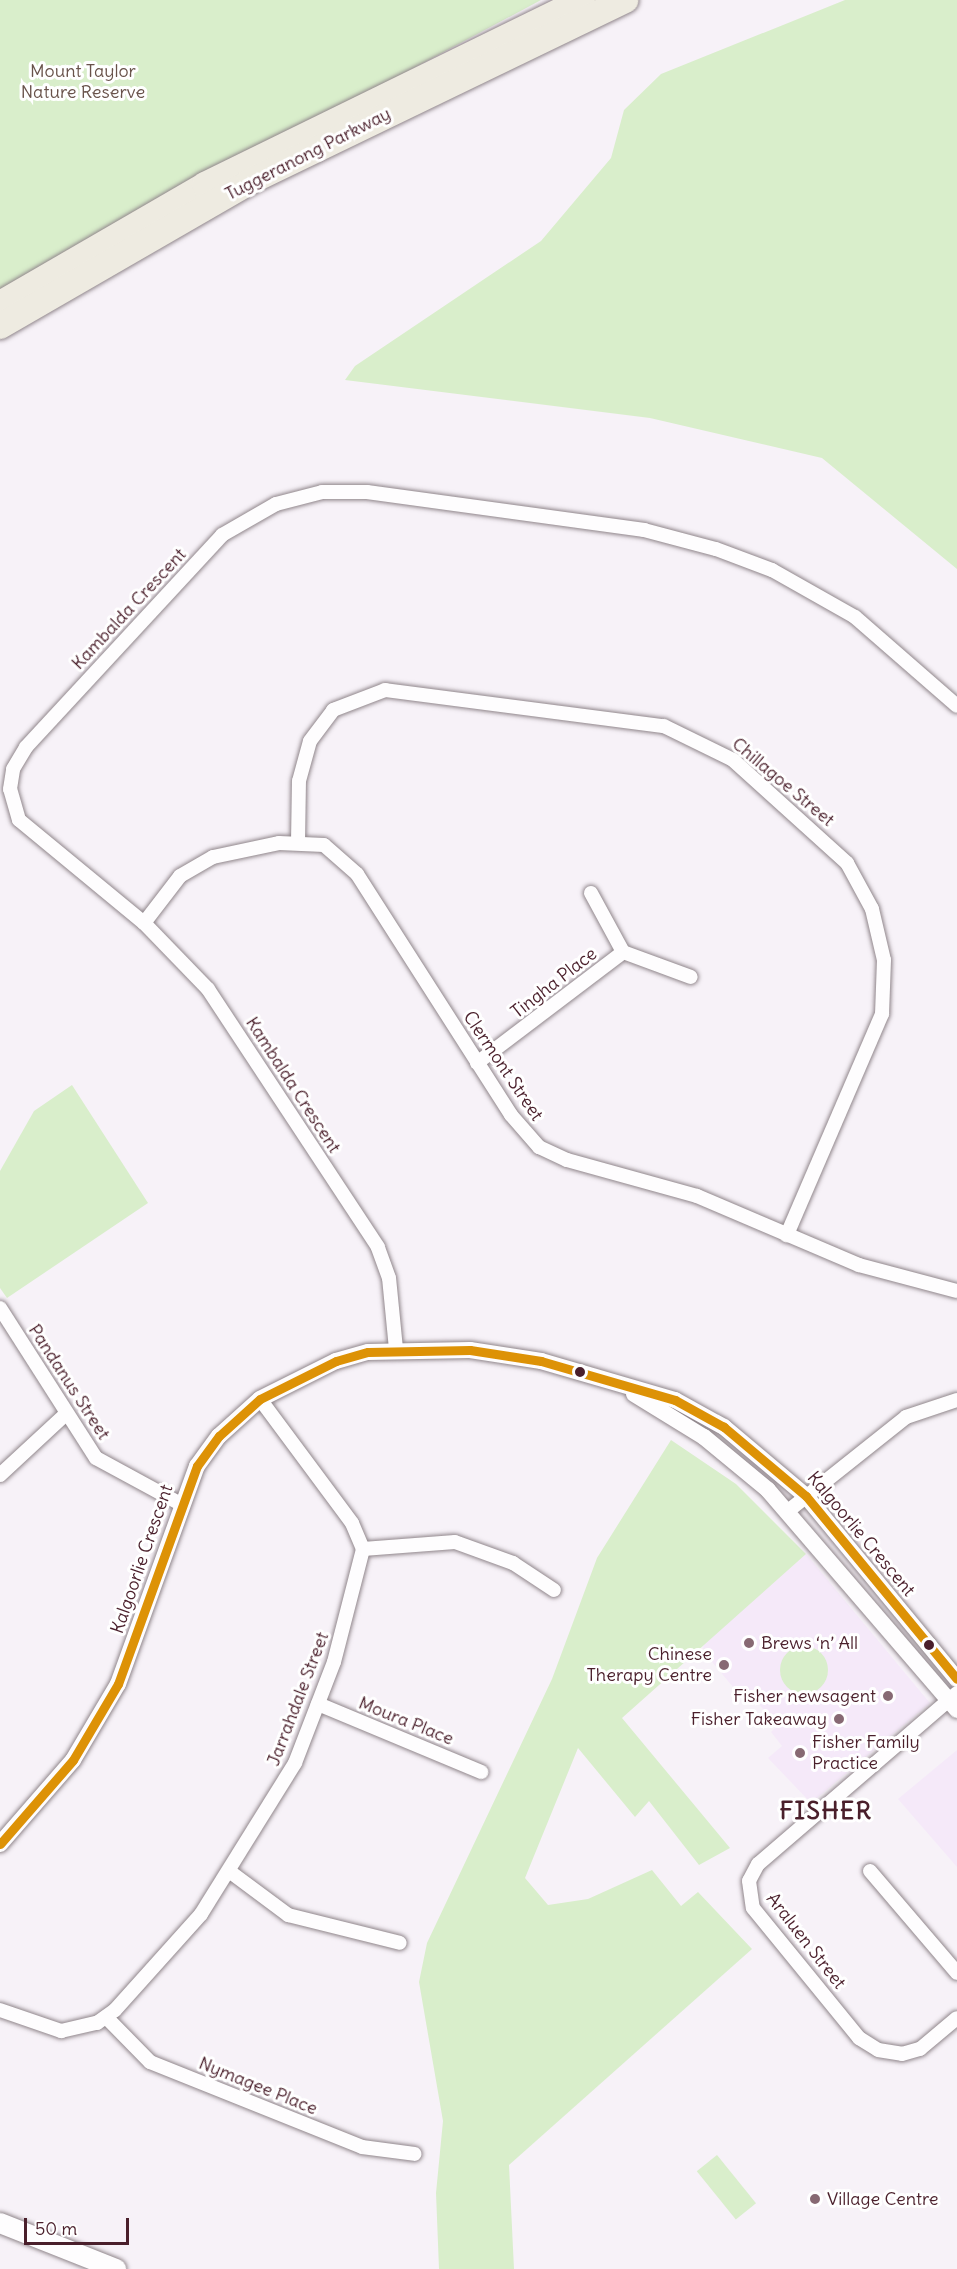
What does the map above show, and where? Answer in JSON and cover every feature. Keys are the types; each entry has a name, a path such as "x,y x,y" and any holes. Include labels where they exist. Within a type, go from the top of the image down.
{"highway":[{"name":"Tuggeranong Parkway","path":"0,304 205,184 582,0"},
{"name":"Tuggeranong Parkway","path":"0,326 269,172 625,0"}],"main road":[{"path":"0,2223 116,2269"},
{"path":"0,2236 83,2269"}],"street":[{"name":"Kambalda Crescent","path":"396,1349 389,1278 378,1247 208,989 144,922 19,820 10,789 13,769 26,747 222,535 276,504 322,492 367,492 644,530 716,549 772,570 855,617 957,706"},
{"name":"Chillagoe Street","path":"298,843 299,781 310,741 333,710 384,690 664,726 733,760 847,863 872,909 884,960 882,1014 787,1235"},
{"name":"Clermont Street","path":"144,922 173,883 196,865 238,851 298,843 336,851 357,874 511,1115 547,1151 697,1196 859,1265 957,1291"},
{"name":"Tingha Place","path":"591,893 623,952 691,977"},
{"name":"Tingha Place","path":"477,1063 623,952"},
{"name":"Pandanus Street","path":"0,1308 96,1458 179,1503"},
{"name":"Kalgoorlie Crescent","path":"0,1844 73,1760 118,1684 144,1621 179,1503 219,1436 260,1399 336,1361 396,1349 500,1352 675,1400 724,1427 806,1496 957,1679"},
{"name":"Kalgoorlie Crescent","path":"624,1386 712,1443 788,1511 954,1701"},
{"path":"260,1399 352,1523 363,1549 455,1542 513,1563 554,1590"},
{"path":"788,1511 906,1417 957,1400"},
{"path":"0,1476 67,1413"},
{"name":"Jarrahdale Street","path":"106,2017 201,1914 295,1763 318,1704 363,1549"},
{"name":"Araluen Street","path":"954,1701 758,1864 750,1895 753,1908 859,2038 878,2050 902,2054 920,2049 957,2018"},
{"name":"Moura Place","path":"318,1704 481,1772"},
{"path":"870,1871 957,1973"},
{"path":"229,1872 288,1915 400,1943"},
{"path":"0,2010 61,2031 106,2017"},
{"name":"Nymagee Place","path":"106,2017 150,2062 362,2147 415,2154"}],"shaded area":[{"path":"806,1554 930,1703 811,1803 768,1758 782,1746 771,1732 777,1726 745,1687 738,1693 703,1651 704,1640"},
{"path":"957,1750 957,1867 898,1799"}],"green space":[{"name":"Mount Taylor Nature Reserve","path":"0,0 541,0 0,290"},
{"path":"845,0 957,0 957,569 822,458 650,418 345,380 355,366 541,241 611,158 624,110 661,74"},
{"path":"72,1085 148,1203 7,1298 0,1288 0,1171 34,1111"},
{"path":"671,1440 736,1484 806,1554 622,1718 730,1848 699,1865 649,1801 635,1817 578,1748 525,1878 548,1905 588,1899 652,1870 681,1906 698,1892 752,1949 509,2165 514,2269 439,2269 436,2193 443,2121 419,1982 427,1943 552,1679 597,1558"},
{"path":"799,1646 809,1646 824,1656 828,1670 824,1684 818,1690 809,1694 799,1694 784,1684 780,1675 780,1665 790,1650"},
{"path":"717,2155 756,2203 736,2220 697,2171"}],"transit line":[{"path":"0,1844 73,1760 118,1684 197,1466 219,1436 260,1399 336,1361 368,1352 470,1350 541,1361 675,1400 724,1427 806,1496 957,1679"}],"place":[{"name":"Brews ‘n’ All","path":"749,1643"},
{"name":"Chinese Therapy Centre","path":"724,1665"},
{"name":"Fisher newsagent","path":"888,1696"},
{"name":"Fisher Takeaway","path":"839,1719"},
{"name":"Fisher Family Practice","path":"800,1753"},
{"name":"Village Centre","path":"815,2199"}],"district":[{"name":"FISHER","path":"826,1811"}]}
